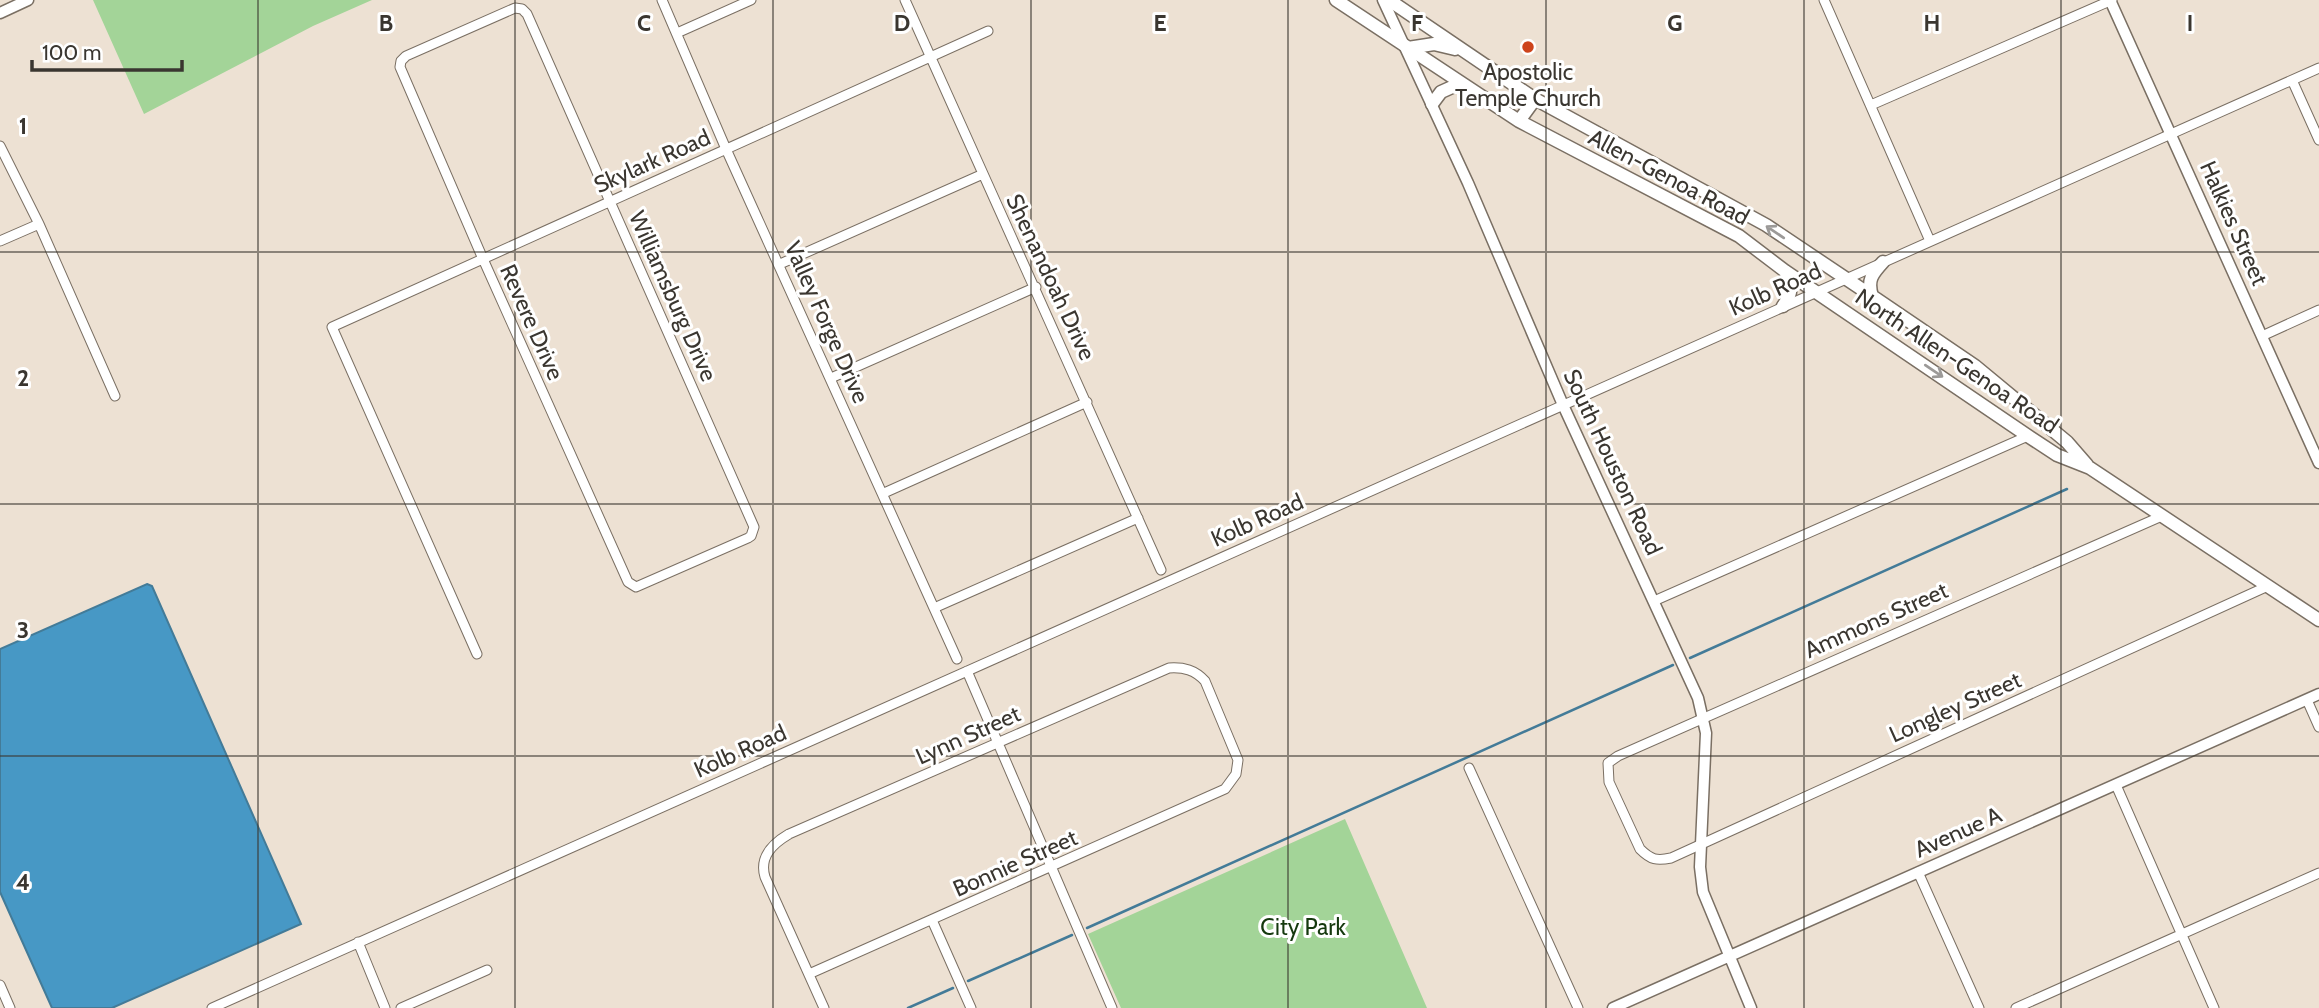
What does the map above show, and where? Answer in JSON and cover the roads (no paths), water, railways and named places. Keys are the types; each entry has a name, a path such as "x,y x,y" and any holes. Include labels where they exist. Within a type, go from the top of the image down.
{"main road":[{"name":"Allen-Genoa Road","path":"1336,0 1519,121 1739,236 1804,283"},
{"name":"Allen-Genoa Road","path":"1389,0 1535,99 1766,225 1832,270"},
{"path":"1408,48 1434,44 1466,53"},
{"path":"1432,104 1441,92 1461,83"},
{"path":"1519,121 1535,99"},
{"path":"1669,201 1680,177"},
{"path":"1872,296 1869,286 1871,275 1883,262"},
{"name":"North Allen-Genoa Road","path":"1832,270 1975,366 2067,442 2090,468"},
{"path":"1783,306 1791,295 1792,285 1785,271"},
{"name":"North Allen-Genoa Road","path":"1804,283 2028,436 2057,454 2090,468 2319,620"}],"street":[{"path":"0,13 28,0"},
{"name":"Valley Forge Drive","path":"662,0 726,149 957,659"},
{"path":"677,33 751,0"},
{"name":"Shenandoah Drive","path":"905,0 1161,570"},
{"name":"South Houston Road","path":"1383,0 1408,48 1563,405 1698,698 1707,751 1700,867 1703,892 1751,1008"},
{"path":"1824,0 1930,241"},
{"path":"1871,105 2111,0"},
{"name":"Halkies Street","path":"2111,0 2319,463"},
{"name":"Williamsburg Drive","path":"458,32 515,8 522,9 527,14 754,527 748,538 702,559"},
{"name":"Skylark Road","path":"477,654 332,327 988,31"},
{"name":"Revere Drive","path":"458,32 406,56 400,67 628,582 636,587 640,586 702,559"},
{"name":"Kolb Road","path":"212,1008 2319,68"},
{"path":"2292,80 2319,140"},
{"path":"0,146 115,396"},
{"path":"780,264 983,174"},
{"path":"0,241 38,224"},
{"path":"831,378 1036,288"},
{"path":"2262,336 2319,310"},
{"path":"884,493 1087,402"},
{"path":"1654,601 2028,436"},
{"name":"Ammons Street","path":"1657,861 1640,849 1608,782 1608,763 1618,756 2162,516"},
{"path":"934,608 1138,518"},
{"name":"Longley Street","path":"1657,861 1671,858 2268,586"},
{"name":"Lynn Street","path":"809,974 763,869 767,852 789,834 1169,667 1188,669 1198,673 1205,681 1238,760 1233,781"},
{"path":"967,671 1112,1008"},
{"name":"Avenue A","path":"1613,1008 2319,694"},
{"path":"2307,700 2319,727"},
{"path":"1469,768 1578,1008"},
{"name":"Bonnie Street","path":"809,974 1217,794 1233,781"},
{"path":"2116,785 2214,1008"},
{"path":"1918,873 1979,1008"},
{"path":"2016,1008 2319,873"},
{"path":"932,920 971,1008"},
{"path":"358,942 385,1008"},
{"path":"401,1008 486,970"},
{"path":"809,974 824,1008"},
{"path":"0,985 10,1008"}],"water":[{"path":"147,584 152,586 301,924 112,1008 52,1008 0,892 0,649"}],"waterway":[{"path":"1690,658 2067,489"},
{"path":"1087,928 1673,665"},
{"path":"968,981 1072,935"},
{"path":"908,1008 953,988"}],"place":[{"name":"Apostolic Temple Church","path":"1528,47"}],"park label":[{"name":"City Park","path":"1303,927"}]}
